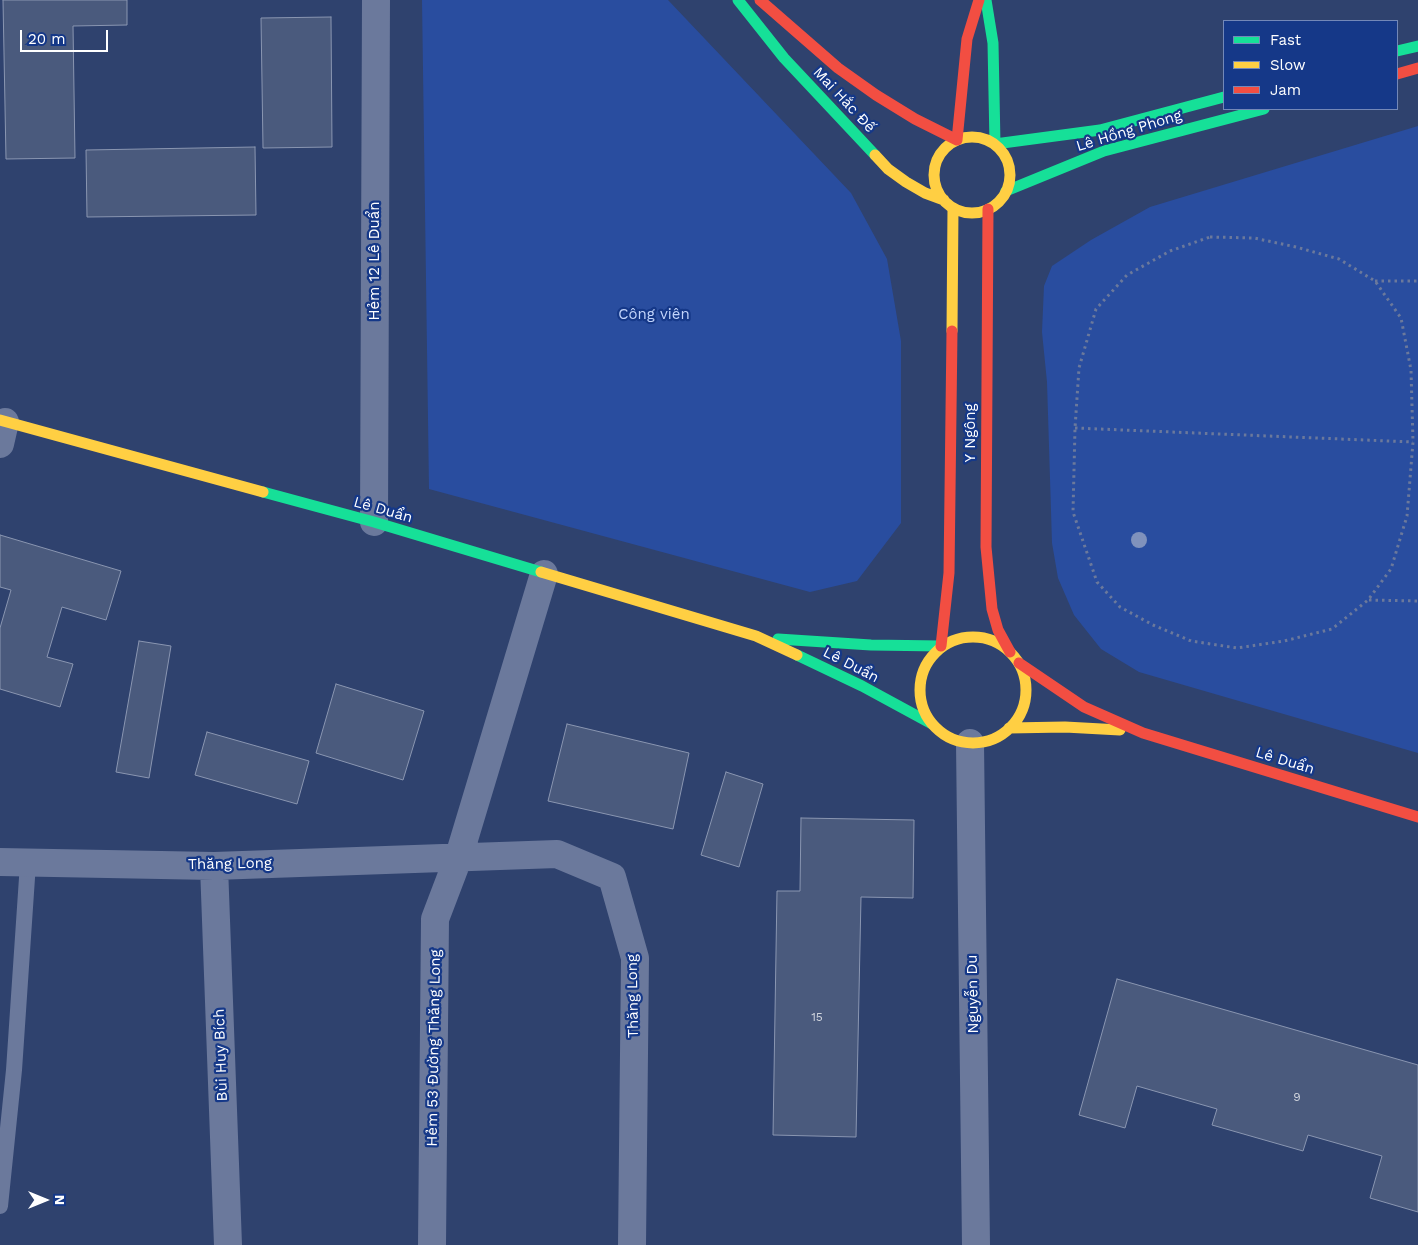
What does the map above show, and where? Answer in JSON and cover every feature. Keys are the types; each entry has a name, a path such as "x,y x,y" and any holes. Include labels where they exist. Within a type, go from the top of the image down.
{"street":[{"name":"Hẻm 12 Lê Duẩn","path":"374,522 376,0"},
{"name":"Mai Hắc Đế","path":"738,0 784,58 888,169 918,189 949,204"},
{"name":"Mai Hắc Đế","path":"760,0 838,68 876,95 915,119 957,140"},
{"path":"957,140 967,39 979,0"},
{"path":"986,0 993,43 995,144"},
{"path":"1398,51 1418,46"},
{"path":"1398,74 1418,68"},
{"name":"Lê Hồng Phong","path":"995,144 1100,130 1223,97"},
{"name":"Lê Hồng Phong","path":"1006,191 1104,151 1260,110"},
{"path":"970,137 983,138 995,144 1004,154 1009,166 1010,179 1006,191 999,202 988,209 976,213 964,212 949,204 938,190 935,179 936,167 940,156 947,146 957,140 970,137"},
{"name":"Y Ngông","path":"941,646 949,574 955,425 949,204"},
{"name":"Y Ngông","path":"988,209 982,425 986,547 992,609 998,630 1010,652"},
{"name":"Lê Duẩn","path":"2,429 374,522 756,636 853,682 932,724"},
{"path":"460,856 544,574"},
{"name":"Lê Duẩn","path":"756,636 871,645 941,646"},
{"path":"970,636 985,637 999,642 1010,652 1019,663 1025,676 1026,690 1024,704 1018,718 1009,728 998,737 985,742 970,743 956,741 943,734 932,724 922,705 919,683 923,668 941,646 970,636"},
{"name":"Lê Duẩn","path":"1019,663 1084,707 1143,733 1418,817"},
{"name":"Lê Duẩn","path":"1009,728 1064,726 1143,733"},
{"name":"Nguyễn Du","path":"970,743 976,1245"},
{"name":"Thăng Long","path":"0,862 214,866 557,854 612,877 636,958 632,1245"},
{"name":"Hẻm 53 Đường Thăng Long","path":"432,1245 435,919 460,856"},
{"name":"Bùi Huy Bích","path":"214,866 228,1245"}],"lane":[{"path":"0,1206 14,1070 28,862"}],"path":[{"path":"1210,237 1254,238 1339,259 1375,281 1401,318 1411,370 1413,442 1407,516 1391,569 1368,600 1332,629 1284,642 1237,648 1191,640 1153,625 1120,608 1097,582 1073,512 1075,428 1079,368 1096,309 1127,275 1170,251 1210,237"},
{"path":"1375,281 1418,282"},
{"path":"1075,428 1413,442"},
{"path":"1368,600 1418,601"}],"green space":[{"name":"Công viên","path":"422,0 668,0 851,193 887,259 901,341 901,523 857,581 810,592 429,489"},
{"path":"1418,126 1418,753 1139,672 1101,649 1074,615 1058,578 1052,543 1047,382 1042,332 1044,286 1052,266 1091,240 1150,207"}],"building":[{"path":"3,0 127,0 127,25 73,26 75,158 6,159"},
{"path":"331,17 332,147 263,148 261,18"},
{"path":"255,147 256,215 87,217 86,150"},
{"path":"0,535 121,571 106,620 62,607 47,657 73,664 60,707 0,689 0,628 11,590 0,587"},
{"path":"139,641 171,646 149,778 116,772"},
{"path":"336,684 424,711 403,780 316,753"},
{"path":"567,724 689,753 673,829 548,801"},
{"path":"207,732 309,761 297,804 195,775"},
{"path":"726,772 763,784 739,867 701,855"},
{"path":"801,818 914,820 913,898 861,897 856,1137 773,1135 777,891 800,891"},
{"path":"1117,979 1418,1065 1418,1212 1370,1198 1382,1156 1308,1135 1303,1151 1212,1125 1217,1109 1137,1086 1125,1128 1079,1115"}],"traffic: fast":[{"path":"738,0 784,58 875,155"},
{"path":"986,0 993,43 995,144"},
{"path":"1398,51 1418,46"},
{"path":"995,144 1100,130 1223,97"},
{"path":"1006,191 1104,151 1260,110"},
{"path":"263,492 374,522 541,572"},
{"path":"778,639 871,645 941,646"},
{"path":"797,655 862,686 932,724"}],"traffic: slow":[{"path":"972,137 986,140 999,148 1007,161 1010,175 1007,189 999,202 986,210 972,213 958,210 945,202 937,189 934,175 937,161 945,148 958,140 972,137"},
{"path":"875,155 888,169 906,182 925,193 944,200"},
{"path":"952,331 953,208"},
{"path":"0,420 263,492"},
{"path":"541,572 756,636 797,655"},
{"path":"973,637 993,641 1011,652 1022,670 1026,690 1022,710 1011,728 993,739 973,743 953,739 935,728 924,710 920,690 924,670 935,652 953,641 973,637"},
{"path":"1009,728 1065,727 1120,730"}],"traffic: jam":[{"path":"760,0 838,68 876,95 915,119 957,140"},
{"path":"957,140 967,39 979,0"},
{"path":"1398,74 1418,68"},
{"path":"988,209 986,547 992,609 998,630 1010,652"},
{"path":"941,646 949,573 952,331"},
{"path":"1019,663 1084,707 1143,733 1418,817"}]}
